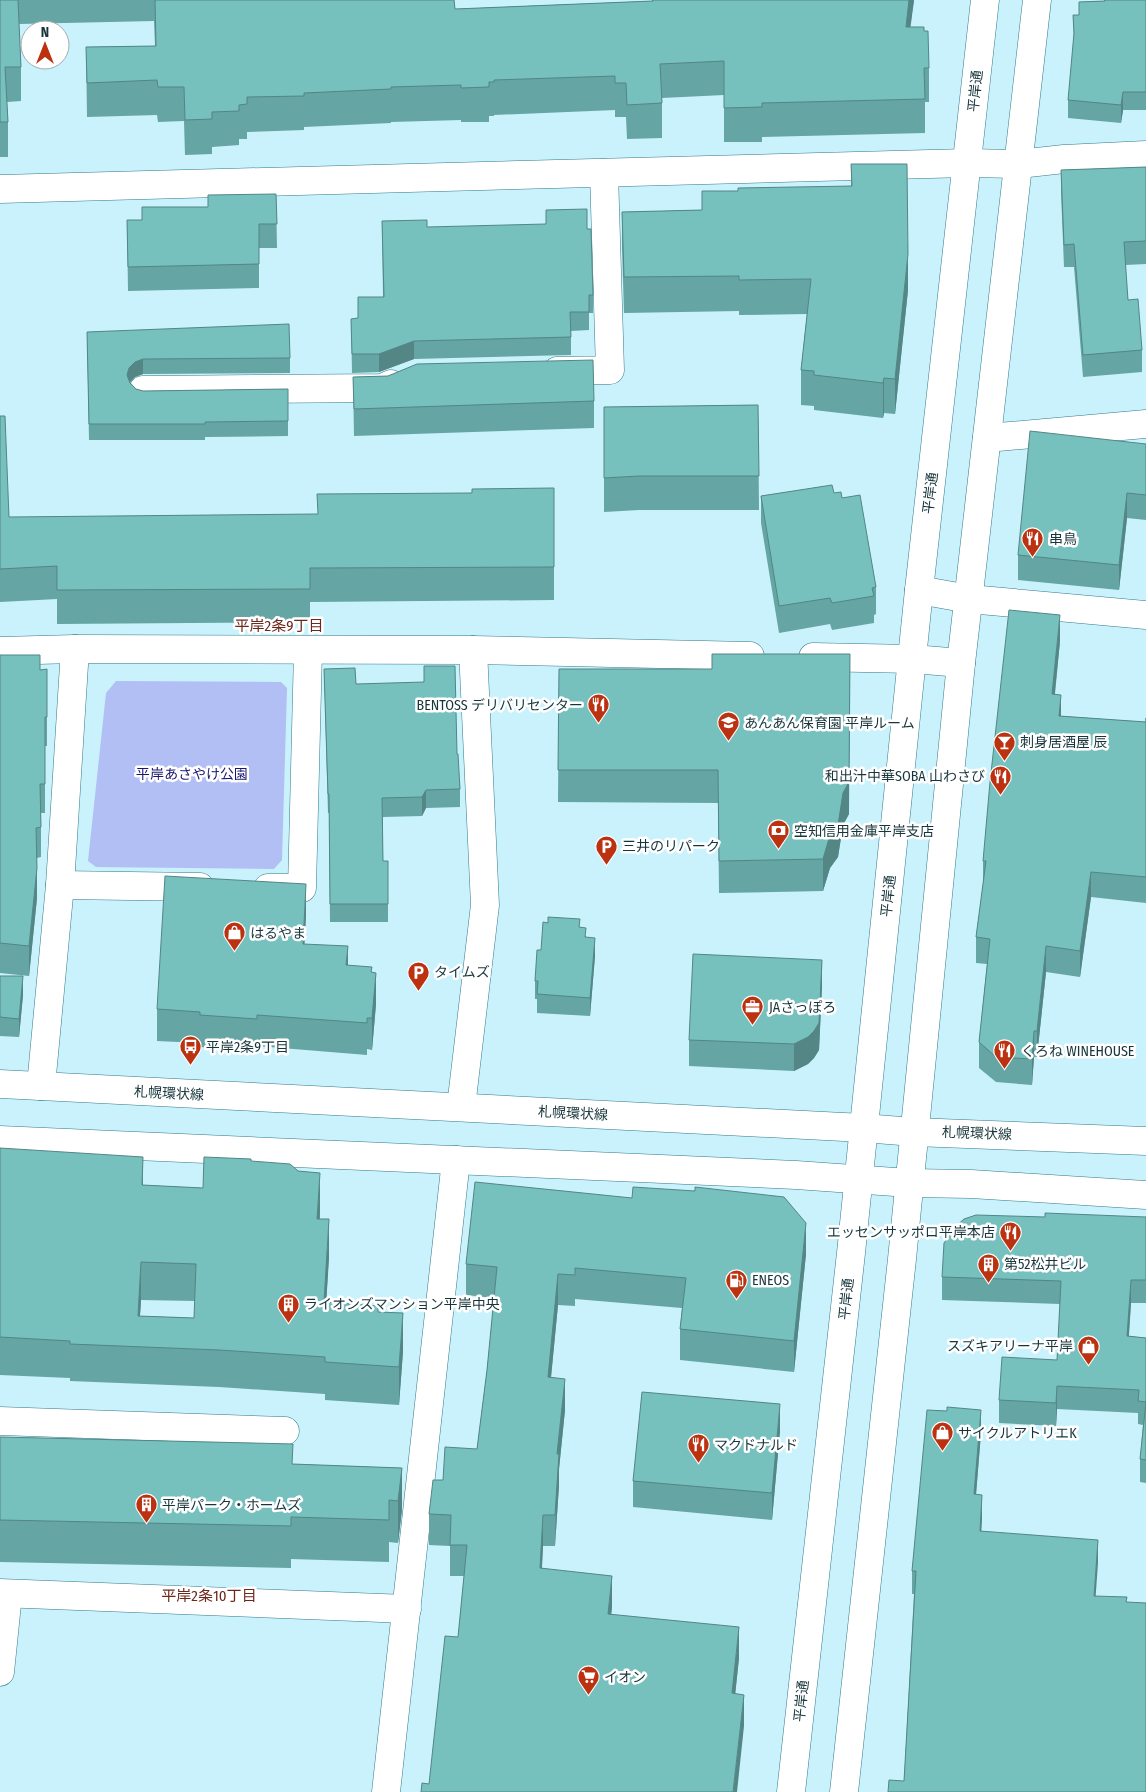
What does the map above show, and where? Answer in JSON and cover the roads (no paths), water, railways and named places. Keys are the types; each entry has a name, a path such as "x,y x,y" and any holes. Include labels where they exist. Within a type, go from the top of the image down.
{"main road":[{"name":"平岸通","path":"791,1792 858,1178 919,590 985,0"},
{"path":"844,1792 910,1182 961,663 1037,0"},
{"path":"0,189 967,163 1019,164 1064,159 1146,155"},
{"path":"532,372 610,370 604,173"},
{"path":"143,390 382,388 414,375"},
{"path":"987,438 1146,424"},
{"path":"919,590 969,599 1146,615"},
{"path":"0,651 75,649 473,650 913,659 961,663"},
{"path":"41,1086 60,885 75,649"},
{"path":"461,1107 485,905 473,650"},
{"path":"60,885 302,888 308,651"},
{"name":"札幌環状線","path":"0,1084 914,1132 1146,1140"},
{"path":"0,1140 858,1178 1146,1195"},
{"path":"386,1792 456,1160"},
{"path":"0,1420 284,1431"},
{"path":"0,1672 4,1593 407,1608"}],"place":[{"name":"串鳥","path":"1033,558"},
{"name":"BENTOSS デリバリセンター","path":"599,724"},
{"name":"あんあん保育園 平岸ルーム","path":"728,742"},
{"name":"刺身居酒屋 辰","path":"1004,761"},
{"name":"和出汁中華SOBA 山わさび","path":"1001,795"},
{"name":"空知信用金庫平岸支店","path":"778,850"},
{"name":"三井のリパーク","path":"606,865"},
{"name":"はるやま","path":"234,952"},
{"name":"タイムズ","path":"418,991"},
{"name":"JAさっぽろ","path":"753,1026"},
{"name":"平岸2条9丁目","path":"190,1066"},
{"name":"くろね WINEHOUSE","path":"1005,1070"},
{"name":"エッセンサッポロ平岸本店","path":"1011,1251"},
{"name":"第52松井ビル","path":"988,1283"},
{"name":"ENEOS","path":"736,1299"},
{"name":"ライオンズマンション平岸中央","path":"288,1323"},
{"name":"スズキアリーナ平岸","path":"1089,1365"},
{"name":"サイクルアトリエK","path":"942,1452"},
{"name":"マクドナルド","path":"698,1464"},
{"name":"平岸パーク・ホームズ","path":"146,1524"},
{"name":"イオン","path":"588,1696"}],"district":[{"name":"平岸2条9丁目","path":"279,626"},
{"name":"平岸2条10丁目","path":"209,1596"}],"park label":[{"name":"平岸あさやけ公園","path":"192,774"}]}
